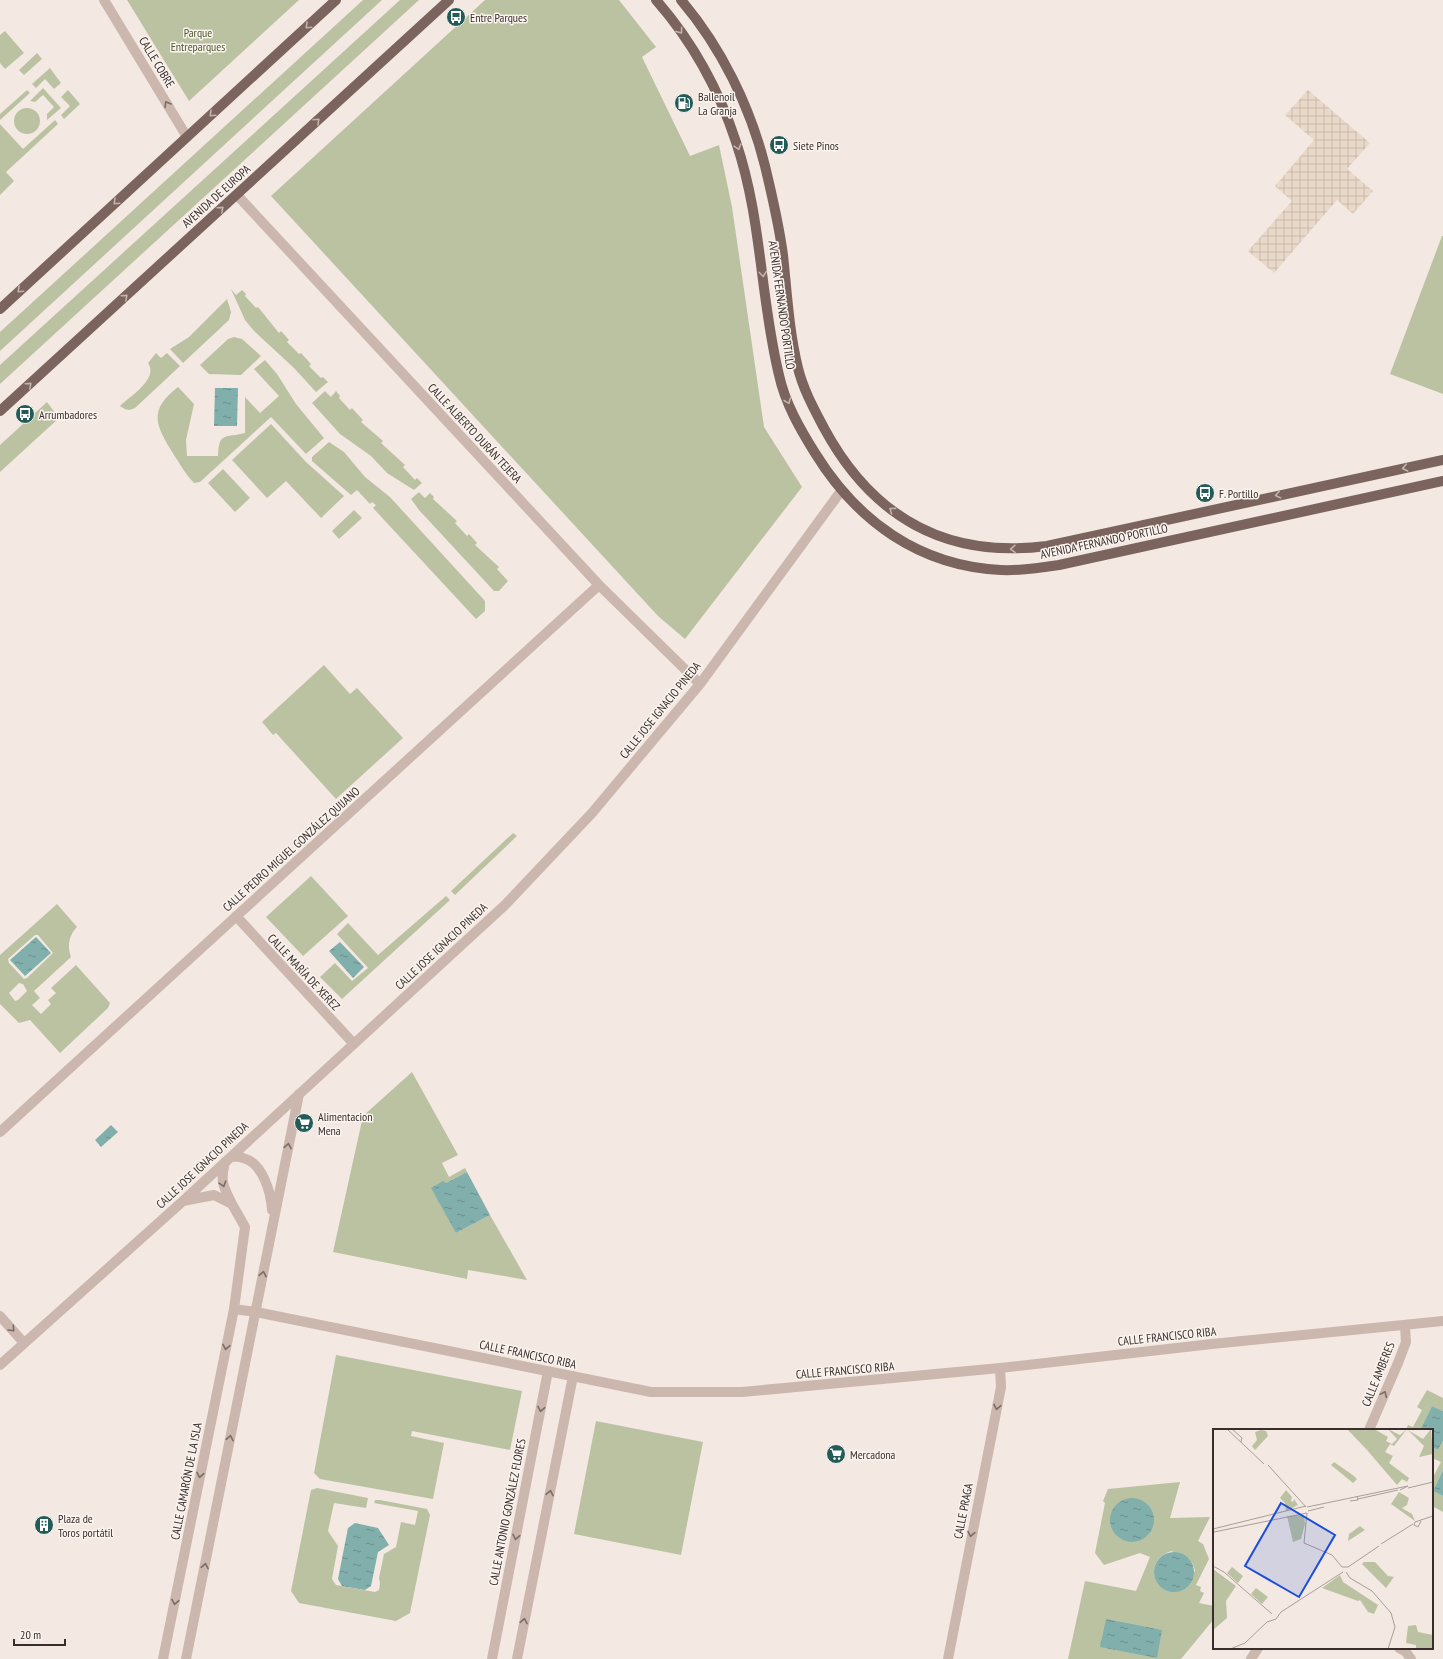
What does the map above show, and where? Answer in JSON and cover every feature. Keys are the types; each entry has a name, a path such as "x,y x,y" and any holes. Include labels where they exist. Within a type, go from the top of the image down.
{"main road":[{"path":"0,309 336,0"},
{"name":"AVENIDA DE EUROPA","path":"0,411 449,0"},
{"name":"AVENIDA FERNANDO PORTILLO","path":"656,0 698,58 727,116 737,142 753,208 779,378 787,401 825,470 841,491 875,524 913,547 940,559 970,566 1002,570 1060,565 1443,481"},
{"name":"AVENIDA FERNANDO PORTILLO","path":"681,0 691,11 723,61 745,106 755,132 774,210 782,253 792,339 798,369 806,394 842,459 869,492 891,510 915,526 942,537 983,547 1003,549 1047,546 1443,460"}],"street":[{"name":"CALLE COBRE","path":"104,0 187,137"},
{"name":"CALLE ALBERTO DURÁN TEJERA","path":"237,195 599,585 700,684"},
{"name":"CALLE JOSE IGNACIO PINEDA","path":"0,1365 183,1201 521,888 592,813 700,684 841,491"},
{"name":"CALLE PEDRO MIGUEL GONZÁLEZ QUIJANO","path":"2,1128 599,585"},
{"name":"CALLE MARÍA DE XEREZ","path":"236,916 354,1044"},
{"path":"186,1659 299,1094"},
{"path":"228,1159 244,1158 253,1164 264,1178 271,1197 273,1222"},
{"name":"CALLE CAMARÓN DE LA ISLA","path":"163,1659 234,1309 245,1227 225,1191 221,1177 228,1159"},
{"path":"183,1201 214,1194 232,1204"},
{"path":"234,1309 256,1312"},
{"name":"CALLE FRANCISCO RIBA","path":"256,1312 651,1392 742,1392 1000,1368 1212,1344 1405,1326 1443,1321"},
{"path":"0,1316 24,1342"},
{"name":"CALLE AMBERES","path":"1369,1429 1406,1342 1405,1326"},
{"name":"CALLE PRAGA","path":"948,1659 1001,1387 1000,1368"},
{"name":"CALLE ANTONIO GONZÁLEZ FLORES","path":"492,1659 548,1371"},
{"path":"517,1659 573,1376"},
{"path":"1251,1659 1257,1649"},
{"path":"1402,1649 1411,1659"}],"green space":[{"name":"Parque Entreparques","path":"127,0 299,0 189,101"},
{"path":"363,0 382,0 0,351 0,332"},
{"path":"400,0 419,0 0,384 0,365"},
{"path":"485,0 619,0 656,47 642,57 690,156 719,145 732,207 764,427 802,487 685,639 658,616 271,196"},
{"path":"5,31 24,53 5,69 0,63 0,35"},
{"path":"37,53 42,59 24,75 19,70"},
{"path":"50,68 61,83 54,89 45,79 36,88 32,84"},
{"path":"43,88 61,108 47,120 47,114 54,107 43,95 35,102 30,101"},
{"path":"27,90 30,93 0,120 0,114"},
{"path":"68,90 80,104 64,119 61,115 70,106 61,97"},
{"path":"27,108 36,112 40,121 36,130 27,134 18,130 14,121 18,112"},
{"path":"55,120 58,124 6,172 14,181 0,195 0,124 23,149"},
{"path":"1443,236 1443,394 1390,374"},
{"path":"231,289 236,295 242,290 246,294 245,296 256,308 258,307 279,333 281,331 289,340 287,342 299,354 301,353 311,364 309,366 321,378 323,377 328,382 316,392 294,368 254,331 245,320"},
{"path":"227,299 231,312 229,320 183,363 170,349 189,337"},
{"path":"234,337 242,339 261,356 241,375 209,374 200,365 228,339"},
{"path":"156,353 161,358 167,353 180,366 135,408 129,410 120,406 147,381 150,375 148,363"},
{"path":"265,360 277,374 296,404 324,438 306,454 271,417 200,482 194,483 174,455 159,427 158,411 162,404 178,387 194,404 186,440 187,456 218,456 221,439 227,436 245,433 245,397 260,413 279,396 254,369"},
{"path":"325,391 331,397 336,391 340,396 339,398 350,410 352,408 363,420 361,422 383,441 381,443 405,465 403,467 415,480 417,478 422,483 414,490 387,473 371,456 340,434 312,403"},
{"path":"47,402 59,418 0,472 0,445"},
{"path":"271,424 306,462 344,496 321,518 286,481 267,498 232,460"},
{"path":"329,442 344,452 365,477 390,497 485,601 485,611 476,619 373,508 376,505 372,502 370,504 357,490 351,495 312,461 312,457"},
{"path":"223,469 250,498 235,512 208,483"},
{"path":"419,492 425,498 430,493 434,497 433,499 457,521 455,523 467,536 469,534 477,543 475,545 499,567 497,569 508,581 499,591 494,591 419,510 411,499"},
{"path":"354,510 362,518 339,539 332,531"},
{"path":"324,665 350,694 357,688 403,738 336,799 276,733 273,735 262,722"},
{"path":"513,833 517,836 455,895 451,891"},
{"path":"311,876 348,916 303,956 266,917"},
{"path":"446,896 450,900 342,999 320,977 335,963 352,981 368,968 337,934 348,923 378,955"},
{"path":"57,904 77,927 72,934 70,941 69,949 71,957 34,991 40,998 32,1005 41,1014 51,1004 48,1000 56,993 51,988 76,965 110,1003 108,1008 60,1053 30,1020 19,1023 0,1004 0,955","holes":["35,935 38,935 53,953 27,978 24,979 9,963 8,959","19,983 23,984 27,991 15,1001 9,993"]},
{"path":"412,1072 458,1155 442,1163 449,1177 465,1168 467,1172 446,1183 456,1233 490,1215 527,1280 468,1270 467,1279 333,1252 363,1116"},
{"path":"336,1355 522,1391 510,1450 412,1431 411,1436 444,1443 433,1499 320,1479 314,1473"},
{"path":"1427,1390 1443,1398 1443,1411 1432,1406 1420,1429 1406,1429 1408,1425 1413,1427 1422,1410 1417,1407"},
{"path":"596,1421 703,1442 681,1555 574,1534"},
{"path":"1443,1441 1443,1470 1433,1491 1433,1477 1441,1462 1433,1458 1433,1448 1438,1450"},
{"path":"1180,1482 1170,1518 1210,1517 1198,1541 1203,1544 1209,1559 1196,1585 1201,1587 1200,1591 1204,1593 1199,1603 1213,1606 1213,1620 1181,1659 1068,1659 1085,1581 1136,1591 1150,1557 1140,1553 1104,1565 1095,1553 1105,1503 1103,1501 1108,1489","holes":["1149,1534 1138,1541 1130,1541 1121,1539 1117,1536","1171,1551 1190,1559 1195,1571 1179,1591 1170,1591 1162,1587 1154,1576 1154,1568 1157,1561 1162,1555"]},
{"path":"317,1488 368,1498 366,1508 334,1503 328,1531 338,1546 332,1579 336,1585 375,1592 379,1590 379,1578 384,1554 396,1547 401,1522 415,1525 418,1511 374,1503 375,1500 427,1509 430,1515 410,1613 396,1621 299,1603 291,1591 311,1490"},
{"path":"1433,1491 1443,1496 1443,1512 1433,1507"}],"shaded area":[{"path":"1308,90 1370,143 1347,169 1373,191 1353,214 1337,200 1274,273 1248,251 1292,201 1275,186 1314,140 1285,115"}],"water":[{"path":"215,388 238,388 237,426 214,426"},
{"path":"36,937 51,953 25,976 10,960"},
{"path":"340,942 364,967 353,978 329,951"},
{"path":"111,1125 118,1132 101,1147 95,1140"},
{"path":"467,1172 490,1215 456,1233 431,1188 443,1181 446,1183"},
{"path":"1432,1406 1443,1411 1443,1441 1438,1450 1433,1448 1433,1429 1420,1429"},
{"path":"1443,1470 1443,1496 1433,1491"},
{"path":"1132,1498 1144,1502 1150,1508 1154,1520 1150,1532 1144,1538 1132,1542 1120,1538 1114,1532 1110,1520 1114,1508 1120,1502"},
{"path":"355,1523 378,1528 389,1545 378,1552 371,1586 365,1590 342,1586 338,1579 348,1528"},
{"path":"1178,1552 1185,1555 1191,1561 1194,1572 1193,1580 1185,1589 1178,1592 1170,1592 1163,1589 1155,1580 1154,1568 1157,1561 1166,1553"},
{"path":"1106,1619 1162,1630 1157,1658 1100,1647"}],"place":[{"name":"Entre Parques","path":"456,17"},
{"name":"Ballenoil La Granja","path":"684,103"},
{"name":"Siete Pinos","path":"779,145"},
{"name":"Arrumbadores","path":"25,414"},
{"name":"F. Portillo","path":"1205,493"},
{"name":"Alimentacion Mena","path":"304,1123"},
{"name":"Mercadona","path":"836,1454"},
{"name":"Plaza de Toros portátil","path":"44,1525"}]}
